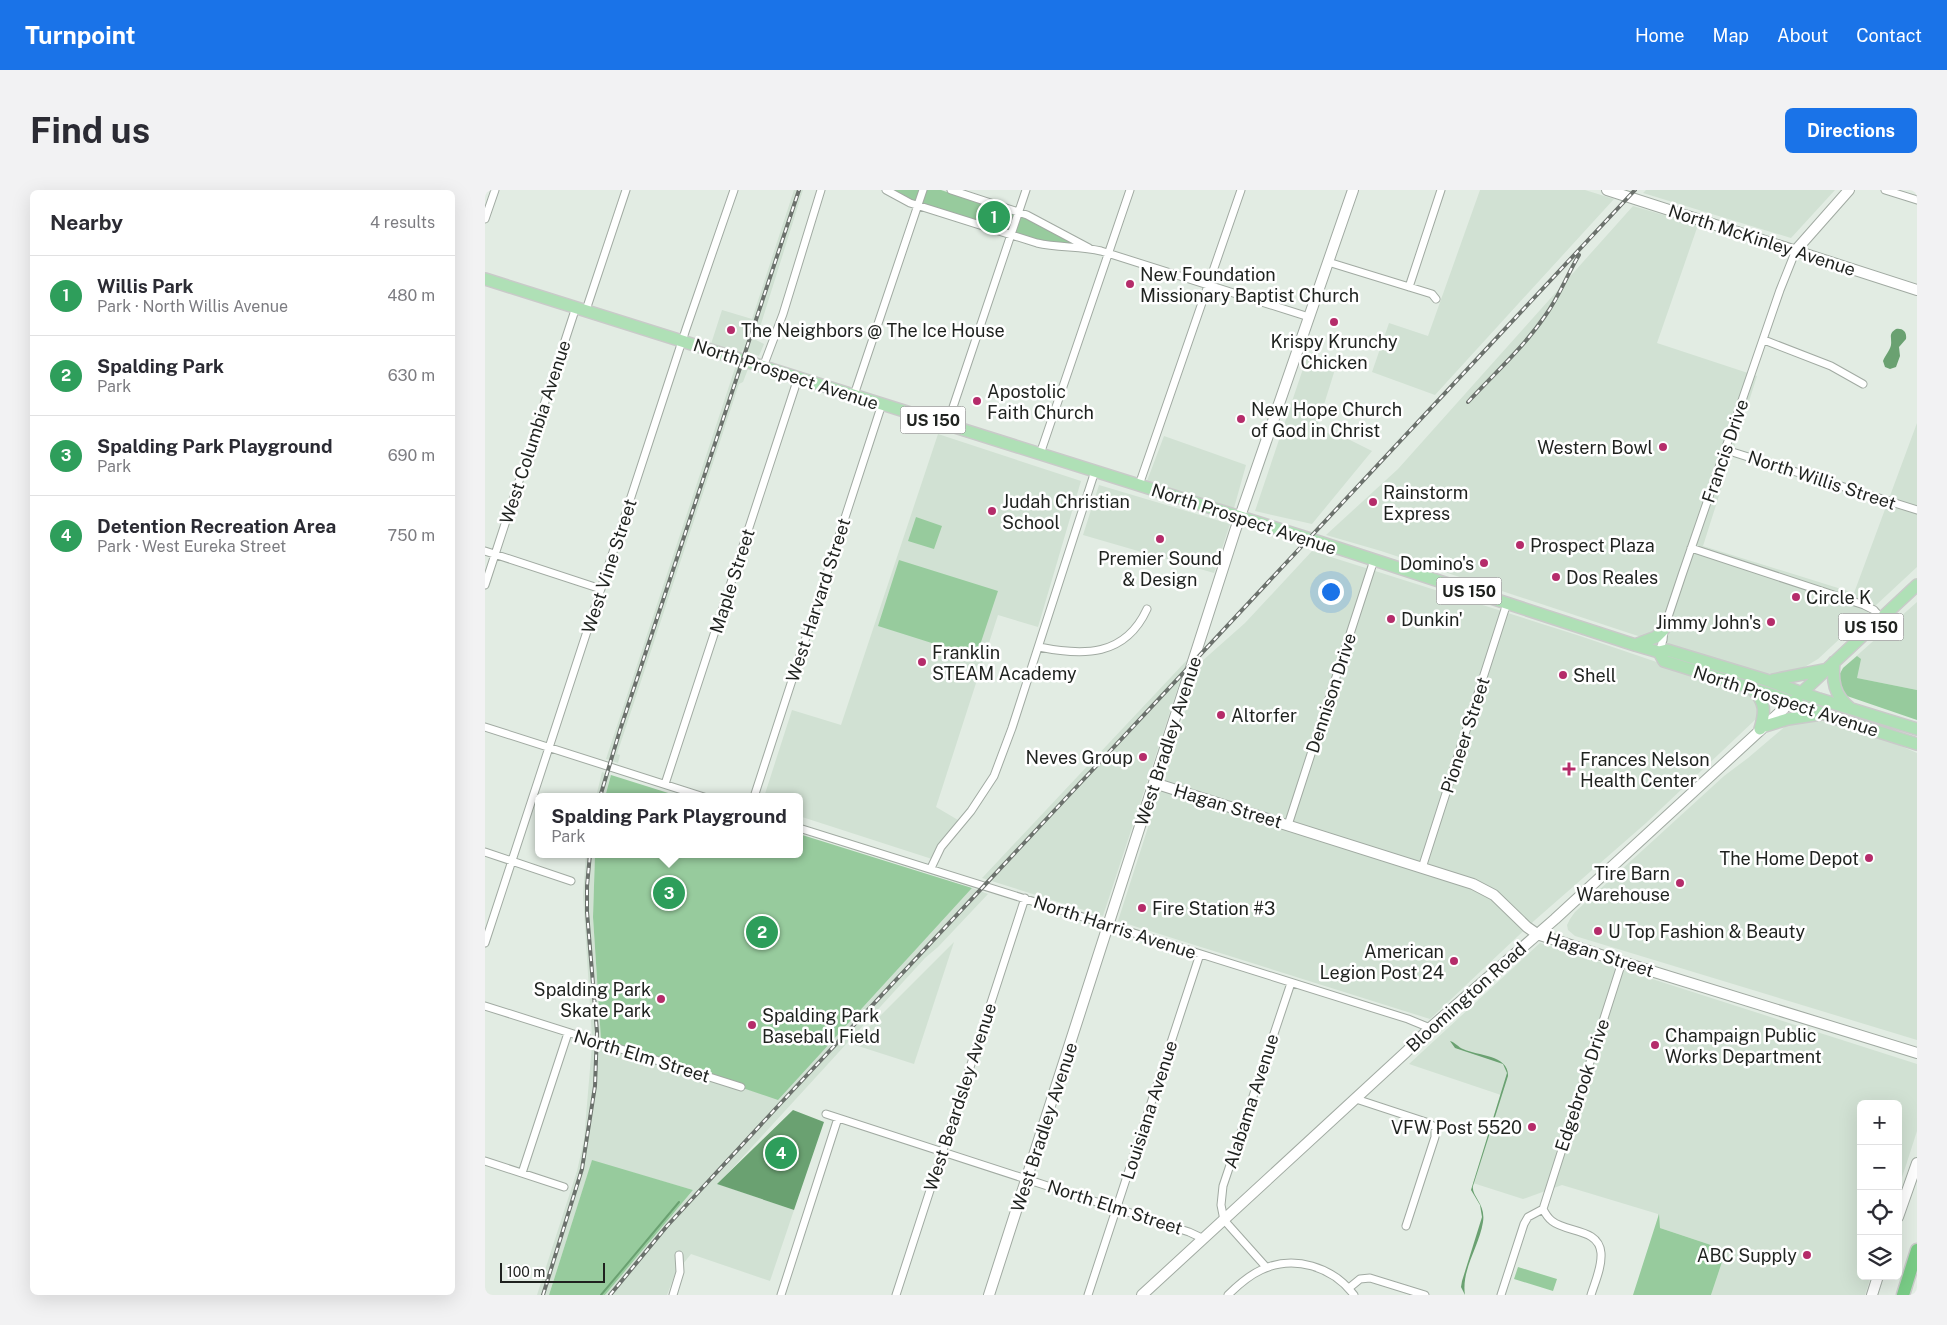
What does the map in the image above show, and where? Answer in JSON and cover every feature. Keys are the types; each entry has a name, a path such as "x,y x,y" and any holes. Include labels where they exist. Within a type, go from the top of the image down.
{"highway":[{"path":"1903,1295 1917,1250"}],"main road":[{"name":"West Bradley Avenue","path":"989,1295 1240,517 1353,190"},
{"name":"North McKinley Avenue","path":"1607,190 1917,290"},
{"path":"1796,250 1849,190"},
{"name":"North Prospect Avenue","path":"485,279 1240,517 1635,645 1659,652 1667,650 1917,729"},
{"name":"US 150","path":"1792,701 1917,585"},
{"path":"1635,645 1656,637 1664,629"},
{"name":"North Prospect Avenue","path":"1659,652 1664,661 1792,701 1823,714 1917,744"},
{"path":"1766,680 1780,680 1830,665 1839,698 1851,709"},
{"path":"1752,688 1761,698 1764,706 1762,728 1788,718 1823,714"},
{"name":"Bloomington Road","path":"1142,1295 1430,1028 1537,934 1792,701"},
{"name":"Hagan Street","path":"1154,783 1473,884 1488,891 1537,934 1917,1053"},
{"path":"1902,1205 1917,1163"},
{"path":"1872,1295 1877,1280"}],"street":[{"path":"485,219 495,190"},
{"name":"West Columbia Avenue","path":"485,585 581,309 626,190"},
{"name":"West Vine Street","path":"485,943 734,190"},
{"path":"763,367 783,314 821,190"},
{"path":"886,190 917,206 1011,235 1052,247 1089,248 1108,253 1309,317"},
{"path":"854,395 923,190"},
{"path":"951,190 1019,212 1063,232 1089,248"},
{"path":"947,425 1026,190"},
{"path":"1040,454 1130,190"},
{"path":"1139,485 1241,190"},
{"path":"1409,287 1441,190"},
{"path":"1885,190 1917,200"},
{"name":"Francis Drive","path":"1659,652 1664,629 1691,548 1780,290 1796,250"},
{"path":"1328,262 1432,294 1437,299"},
{"path":"1764,340 1831,366 1863,384"},
{"name":"Maple Street","path":"665,784 798,378"},
{"name":"West Harvard Street","path":"755,793 882,404"},
{"name":"North Willis Street","path":"1726,450 1917,510"},
{"path":"931,868 941,847 971,811 994,776 1013,728 1095,471"},
{"path":"1691,548 1864,605 1874,610 1881,618"},
{"path":"485,551 601,588"},
{"name":"Dennison Drive","path":"1288,825 1374,560"},
{"name":"Pioneer Street","path":"1422,868 1507,604"},
{"path":"1039,647 1078,653 1103,649 1123,641 1132,634 1141,623 1147,609"},
{"path":"485,727 692,793"},
{"name":"North Harris Avenue","path":"803,829 1408,1019 1430,1028"},
{"path":"485,852 571,881"},
{"name":"West Beardsley Avenue","path":"896,1295 1025,898"},
{"name":"Louisiana Avenue","path":"1088,1295 1200,954"},
{"name":"Edgebrook Drive","path":"1543,1209 1622,962"},
{"name":"Alabama Avenue","path":"1223,1220 1221,1205 1223,1186 1291,983"},
{"name":"North Elm Street","path":"485,1006 741,1087"},
{"path":"522,1173 568,1032"},
{"path":"1356,1098 1426,1122 1435,1127 1435,1137 1406,1226"},
{"name":"North Elm Street","path":"826,1114 1189,1232 1204,1239"},
{"path":"781,1295 838,1118"},
{"path":"485,1161 564,1187"},
{"path":"1501,1295 1524,1224 1529,1217 1543,1209 1553,1222 1588,1235 1597,1243 1601,1259 1591,1295"},
{"path":"1223,1220 1266,1267"},
{"path":"673,1295 680,1272 679,1255"},
{"path":"1227,1295 1245,1280 1266,1267 1288,1263 1310,1265 1330,1273 1349,1288 1354,1295"},
{"path":"1349,1288 1360,1278 1370,1278 1425,1295"}],"shaded area":[{"path":"794,190 803,190 756,340 764,344 759,356 742,350 741,353 711,344 722,310 752,319"},
{"path":"891,190 941,190 1032,220 1070,241 1070,243 1057,244 1016,235 908,199"},
{"path":"1480,190 1585,190 1614,199 1435,395 1372,372 1389,323 1428,336"},
{"path":"1646,190 1835,190 1791,238 1643,193"},
{"path":"1633,206 1698,225 1657,343 1757,376 1703,546 1854,593 1917,423 1917,567 1818,659 1796,672 1773,675 1757,672 1635,635 1381,551 1326,535 1398,469"},
{"path":"1896,329 1904,331 1906,339 1899,347 1900,356 1896,367 1890,369 1885,367 1883,361 1890,347 1891,334"},
{"path":"1308,354 1337,363 1316,430 1346,438 1372,451 1312,524 1255,511"},
{"path":"736,365 748,369 743,382 739,384 617,754 620,755 618,763 606,759"},
{"name":"Franklin STEAM Academy","path":"938,434 1081,481 1038,627 998,615 936,807 958,820 932,859 803,817 803,793 765,793 792,710 841,725"},
{"path":"1164,436 1246,465 1234,508 1147,481"},
{"path":"1099,485 1230,524 1214,573 1083,535"},
{"path":"916,517 942,526 934,549 908,541"},
{"path":"1312,551 1580,636 1748,693 1757,699 1759,714 1756,719 1646,823 1535,920 1430,1019 1118,921 1201,662 1245,623"},
{"path":"899,560 998,591 976,657 878,626"},
{"path":"1917,602 1917,690 1856,678 1843,668"},
{"path":"1857,656 1861,659 1857,678 1917,690 1917,720 1847,696 1839,690 1837,679 1843,668"},
{"path":"1187,660 1103,916 982,878 984,876"},
{"path":"1815,719 1892,742 1917,753 1917,1040 1575,936 1568,930 1567,925 1575,912 1724,776 1788,724"},
{"path":"602,772 611,775 606,793 597,793"},
{"path":"611,775 668,793 606,793"},
{"path":"803,835 972,888 778,1100 601,1040 593,917 595,858 803,858"},
{"path":"586,858 595,858 593,917 601,1040 592,1037 583,895"},
{"path":"972,888 988,894 938,947 925,958 718,1184 794,1210 770,1281 691,1254 675,1274 667,1295 605,1295 693,1190 592,1161 549,1295 537,1295 577,1171 584,1140 592,1045 697,1073 778,1099"},
{"path":"954,942 914,1064 852,1044"},
{"path":"1540,943 1917,1064 1917,1131 1902,1178 1902,1100 1857,1100 1857,1280 1870,1280 1865,1295 1711,1295 1726,1250 1660,1228 1658,1214 1562,1185 1523,1199 1473,1183 1501,1095 1409,1064"},
{"path":"1450,1041 1463,1049 1491,1057 1503,1064 1455,1048"},
{"path":"1503,1064 1507,1069 1508,1076 1473,1186 1474,1193 1481,1205 1483,1222 1468,1268 1464,1286 1465,1295 1461,1287 1462,1281 1482,1217 1480,1205 1471,1190 1507,1073"},
{"path":"793,1110 824,1122 794,1210 717,1184"},
{"path":"592,1160 693,1190 605,1295 549,1295"},
{"path":"1659,1214 1660,1228 1726,1250 1711,1295 1633,1295"},
{"path":"1518,1267 1557,1279 1553,1291 1514,1279"}],"waterway":[{"path":"601,1295 679,1202"}],"railway":[{"path":"601,793 620,730 799,190"},
{"path":"610,1295 667,1226 779,1105 1635,190"},
{"path":"1468,402 1518,350 1536,328 1555,301 1579,255"},
{"path":"543,1295 582,1169 595,1086 597,1032 587,912 590,858"}],"place":[{"name":"Willis Park","path":"994,217"},
{"name":"New Foundation Missionary Baptist Church","path":"1130,284"},
{"name":"Krispy Krunchy Chicken","path":"1334,322"},
{"name":"The Neighbors @ The Ice House","path":"731,330"},
{"name":"Apostolic Faith Church","path":"977,401"},
{"name":"New Hope Church of God in Christ","path":"1241,419"},
{"name":"Western Bowl","path":"1663,447"},
{"name":"Rainstorm Express","path":"1373,502"},
{"name":"Judah Christian School","path":"992,511"},
{"name":"Premier Sound & Design","path":"1160,539"},
{"name":"Prospect Plaza","path":"1520,545"},
{"name":"Domino's","path":"1484,563"},
{"name":"Dos Reales","path":"1556,577"},
{"name":"Circle K","path":"1796,597"},
{"name":"Dunkin'","path":"1391,619"},
{"name":"Jimmy John's","path":"1771,622"},
{"name":"Franklin STEAM Academy","path":"922,662"},
{"name":"Shell","path":"1563,675"},
{"name":"Altorfer","path":"1221,715"},
{"name":"Neves Group","path":"1143,757"},
{"name":"Frances Nelson Health Center","path":"1569,769"},
{"name":"The Home Depot","path":"1869,858"},
{"name":"Tire Barn Warehouse","path":"1680,883"},
{"name":"Spalding Park Playground","path":"669,893"},
{"name":"Fire Station #3","path":"1142,908"},
{"name":"U Top Fashion & Beauty","path":"1598,931"},
{"name":"Spalding Park","path":"762,932"},
{"name":"American Legion Post 24","path":"1454,961"},
{"name":"Spalding Park Skate Park","path":"661,999"},
{"name":"Spalding Park Baseball Field","path":"752,1025"},
{"name":"Champaign Public Works Department","path":"1655,1045"},
{"name":"VFW Post 5520","path":"1532,1127"},
{"name":"Detention Recreation Area","path":"781,1153"},
{"name":"ABC Supply","path":"1807,1255"}]}
